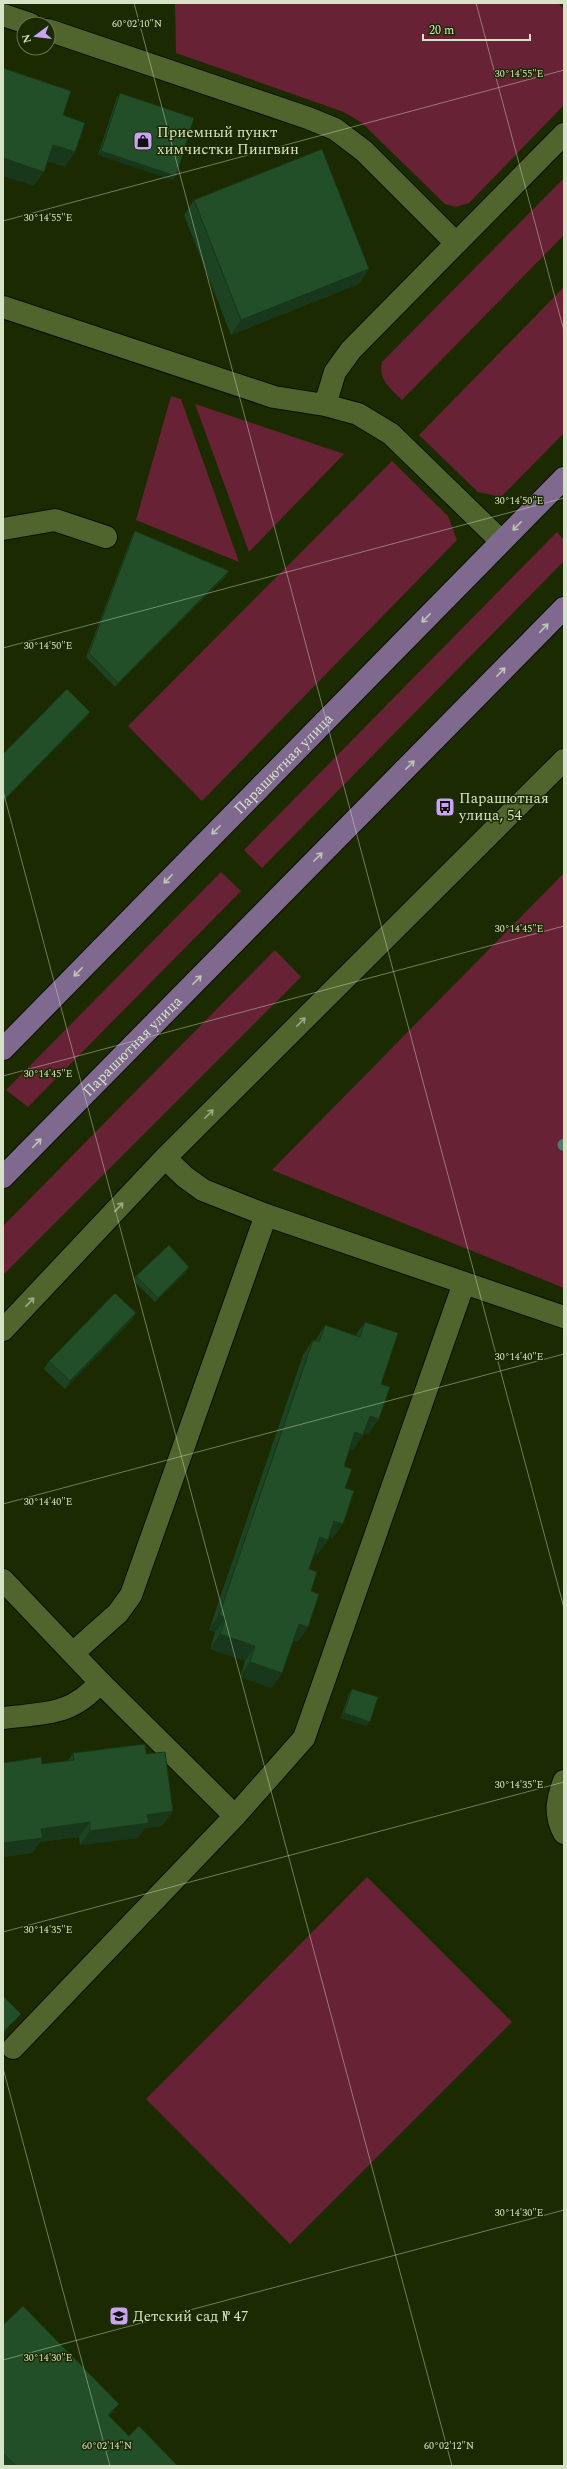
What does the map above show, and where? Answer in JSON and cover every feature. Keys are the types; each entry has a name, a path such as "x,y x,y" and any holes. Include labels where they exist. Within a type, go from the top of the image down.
{"main road":[{"name":"Парашютная улица","path":"3,1049 564,478"},
{"name":"Парашютная улица","path":"5,1171 564,608"}],"street":[{"path":"3,15 16,19"},
{"path":"56,33 335,129 364,151 456,243"},
{"path":"325,405 335,372 351,350 564,134"},
{"path":"3,306 274,397 325,405 358,414 391,434 501,542"},
{"path":"3,529 55,520 106,537"},
{"path":"3,1330 165,1158 564,760"},
{"path":"165,1158 185,1177 203,1190 266,1215 564,1317"},
{"path":"73,1653 118,1613 131,1595 266,1215"},
{"path":"13,2048 235,1816 304,1738 464,1283"},
{"path":"3,1580 100,1682 235,1816"},
{"path":"3,1718 63,1710 87,1697 100,1682"},
{"path":"564,1781 557,1800 558,1820 564,1832"}],"shaded area":[{"path":"175,3 558,3 564,9 564,105 469,203 456,207 445,204 362,123 344,112 176,53"},
{"path":"564,178 564,235 402,400 383,379 381,368 382,362"},
{"path":"564,287 564,433 501,497 478,492 419,435"},
{"path":"171,396 181,399 239,562 136,520"},
{"path":"195,404 344,454 249,552"},
{"path":"392,461 448,516 457,540 202,801 128,726"},
{"path":"557,532 564,540 564,561 262,868 244,850"},
{"path":"221,872 241,891 28,1107 6,1090"},
{"path":"564,873 564,1288 272,1170"},
{"path":"275,950 301,977 3,1275 3,1226"},
{"path":"367,1877 512,2022 290,2244 146,2099"}],"building":[{"path":"3,68 71,91 63,115 85,123 75,152 53,145 44,172 3,158"},
{"path":"120,93 194,118 176,176 101,151"},
{"path":"322,149 369,269 241,320 194,200"},
{"path":"135,531 229,571 118,683 89,653"},
{"path":"67,689 90,712 3,801 3,754"},
{"path":"169,1245 189,1267 158,1298 136,1276"},
{"path":"115,1293 136,1313 70,1381 49,1361"},
{"path":"365,1322 398,1333 381,1384 390,1387 379,1419 370,1416 363,1435 355,1432 344,1466 352,1469 345,1488 354,1491 343,1524 334,1521 328,1540 320,1537 309,1569 317,1572 311,1591 319,1594 308,1627 299,1624 282,1673 250,1662 255,1646 220,1634 226,1618 219,1615 313,1340 319,1342 325,1325 360,1337"},
{"path":"352,1689 378,1697 370,1722 344,1713"},
{"path":"145,1744 146,1754 165,1752 173,1811 147,1815 149,1823 90,1831 90,1822 41,1829 43,1838 3,1843 3,1763 41,1757 42,1764 74,1760 73,1753"},
{"path":"3,1996 21,2014 3,2032"},
{"path":"23,2306 119,2404 108,2415 129,2436 139,2426 178,2466 16,2466 3,2453 3,2325"}],"place":[{"name":"Приемный пункт химчистки Пингвин","path":"143,141"},
{"name":"Парашютная улица, 54","path":"445,807"},
{"name":"Детский сад № 47","path":"119,2316"}]}
